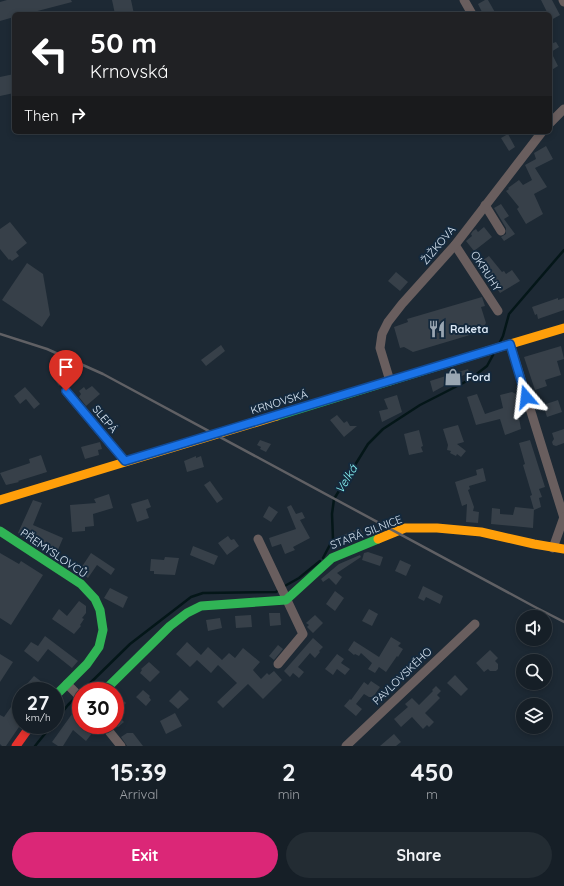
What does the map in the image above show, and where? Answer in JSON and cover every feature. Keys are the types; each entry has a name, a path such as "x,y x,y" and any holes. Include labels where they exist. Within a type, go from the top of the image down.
{"street":[{"path":"464,0 471,12"},
{"path":"552,121 564,109"},
{"name":"ŽIŽKOVA","path":"390,381 380,348 382,334 388,322 402,304 455,245 537,134"},
{"path":"485,205 501,231"},
{"name":"OKRUHY","path":"455,245 498,311"},
{"name":"KRNOVSKÁ","path":"0,500 564,328"},
{"path":"510,344 564,517 553,548"},
{"name":"SLEPÁ","path":"66,391 125,461"},
{"name":"STARÁ SILNICE","path":"283,594 332,558 405,528 437,528 481,532 553,548 564,549"},
{"name":"PŘEMYSLOVCŮ","path":"0,531 77,581 92,595 99,606 103,624 101,644 70,686 64,690"},
{"path":"258,539 303,634 278,664"},
{"path":"113,682 170,626 187,613 201,606 283,594"},
{"name":"PAVLOVSKÉHO","path":"346,746 475,624"},
{"path":"16,746 25,734"},
{"path":"111,734 121,746"}],"building":[{"path":"7,0 71,0 72,2 34,12 12,12 12,18 0,21 0,2"},
{"path":"112,0 131,0 134,12 115,12"},
{"path":"488,0 495,12 482,12 478,4"},
{"path":"541,0 552,0 560,15 552,19 552,12 547,12"},
{"path":"556,42 559,47 552,51 552,43"},
{"path":"552,54 558,66 552,70"},
{"path":"12,74 12,93 0,96 0,77"},
{"path":"508,134 515,147 509,151 501,138"},
{"path":"546,146 553,159 535,168 547,187 534,194 543,214 526,224 517,209 519,207 506,191 519,180 523,185 532,180 525,165 536,159 534,153"},
{"path":"501,204 509,216 504,219 515,234 504,241 501,237 506,234 506,228 494,208"},
{"path":"10,222 27,243 16,252 19,256 12,261 10,259 9,260 0,249 0,229"},
{"path":"484,227 492,237 474,251 466,241 472,236 471,234 473,231 476,229 478,232"},
{"path":"489,256 502,272 504,271 506,274 512,270 520,281 500,293 479,263"},
{"path":"27,263 43,274 50,315 42,327 2,300"},
{"path":"396,272 408,282 400,291 388,281"},
{"path":"482,297 485,306 481,307 486,323 480,332 413,352 404,347 400,348 394,327 408,322 407,319"},
{"path":"558,298 558,300 564,298 564,310 538,319 537,314 535,315 532,307"},
{"path":"221,345 225,351 206,366 201,360"},
{"path":"561,346 564,359 557,361 561,375 545,380 547,386 535,390 524,357"},
{"path":"468,369 469,372 433,392 430,381"},
{"path":"60,370 67,379 59,386 52,376"},
{"path":"92,386 100,394 86,406 79,397 81,394 79,391 84,387 86,390"},
{"path":"25,387 40,404 34,409 26,399 20,404 14,396"},
{"path":"512,392 518,395 523,411 518,413 521,429 505,435 500,419 476,425 467,397 477,394 485,414 503,408 500,395"},
{"path":"397,395 402,412 382,422 379,411 388,409 384,399"},
{"path":"558,400 562,412 547,417 543,405"},
{"path":"337,415 344,423 347,421 350,426 357,426 344,437 330,420"},
{"path":"458,425 464,442 457,444 466,451 461,457 457,454 456,456 450,453 451,451 447,450 448,445 443,429"},
{"path":"564,429 564,443 556,446 553,445 552,442 554,439 552,433"},
{"path":"419,430 423,452 409,455 404,434"},
{"path":"260,440 271,444 266,452 260,449 261,447 257,445"},
{"path":"530,440 545,487 539,489 542,497 539,498 541,507 534,510 530,496 532,495 523,465 525,464 519,443"},
{"path":"100,442 102,449 98,450 99,455 85,459 81,447"},
{"path":"41,455 47,472 6,485 0,473 30,463 29,459"},
{"path":"196,456 196,458 201,456 204,467 187,472 184,461"},
{"path":"483,468 486,481 469,486 470,489 468,490 474,507 473,511 479,512 478,523 466,522 467,504 462,506 455,482 477,475 476,470"},
{"path":"210,481 223,499 217,503 204,485"},
{"path":"109,494 113,508 93,514 94,526 85,527 85,531 72,532 70,505 96,503 94,499"},
{"path":"148,499 151,507 146,509 149,518 137,522 131,504"},
{"path":"33,500 42,503 33,525 63,538 57,552 27,539 18,533"},
{"path":"291,505 296,514 302,512 305,518 300,520 310,538 293,547 295,550 285,554 281,544 272,547 269,538 296,529 287,507"},
{"path":"269,506 278,512 271,522 263,517"},
{"path":"515,507 534,509 533,528 491,524 492,508 500,509 500,514 513,515"},
{"path":"360,528 364,536 344,544 341,536"},
{"path":"228,536 231,540 234,539 239,546 227,555 218,543"},
{"path":"193,546 218,556 214,565 190,555"},
{"path":"368,552 383,557 380,566 362,560 364,553"},
{"path":"0,553 19,564 21,561 43,575 11,625 0,618"},
{"path":"91,553 115,569 111,575 97,565 88,578 79,571"},
{"path":"360,555 361,557 337,573 342,577 336,585 329,578 323,582 321,579 339,564"},
{"path":"165,557 179,558 175,575 154,574 154,571 150,571 151,559 164,560"},
{"path":"400,560 411,565 406,576 395,571"},
{"path":"423,586 443,596 440,604 426,597 424,601 418,598"},
{"path":"110,588 128,597 123,608 104,598"},
{"path":"335,591 344,598 335,611 326,604"},
{"path":"79,601 86,606 86,613 82,618 84,619 80,625 81,626 74,634 52,619 59,609 67,616"},
{"path":"369,609 378,614 372,626 362,621"},
{"path":"269,613 280,613 281,625 270,626"},
{"path":"251,615 252,627 236,628 235,616"},
{"path":"315,615 323,623 313,633 307,627 309,625 306,623"},
{"path":"220,618 222,628 208,631 206,620"},
{"path":"45,636 78,661 72,668 48,649 38,662 24,651 31,642 38,646"},
{"path":"391,637 401,643 398,646 403,649 386,672 379,667 375,673 368,669 372,663 361,653 359,656 354,655 348,650 354,641 379,657"},
{"path":"313,638 323,647 315,658 310,653 298,667 304,672 299,678 293,673 290,677 284,671"},
{"path":"187,642 201,655 208,647 222,660 229,653 235,658 243,648 260,662 253,670 261,679 267,673 269,675 274,671 282,680 263,699 248,684 223,708 217,702 237,683 218,665 211,673 197,660 190,667 176,654"},
{"path":"278,645 283,649 274,660 269,656"},
{"path":"490,650 498,658 495,661 498,664 498,669 496,671 490,671 488,669 484,672 476,663"},
{"path":"0,654 13,662 0,682"},
{"path":"337,654 344,659 341,663 350,669 345,675 337,669 333,675 325,669"},
{"path":"149,662 160,672 150,682 140,673 142,670 141,669"},
{"path":"455,675 468,689 461,696 447,683"},
{"path":"34,676 42,682 29,682"},
{"path":"371,681 380,687 373,697 369,697 364,694 356,704 362,709 356,716 344,706 350,699 351,700 364,682 368,685"},
{"path":"436,686 441,691 437,695 440,698 425,713 434,722 429,727 427,725 423,729 412,717 401,727 394,719 408,707 405,704 412,698 419,705"},
{"path":"143,690 150,696 149,697 151,700 146,706 136,697"},
{"path":"180,690 189,699 178,709 169,701"},
{"path":"11,707 12,734 14,734 6,746 2,746 0,744 0,715 4,717"},
{"path":"175,713 182,726 166,734 160,721"},
{"path":"72,714 72,732 63,746 58,746 52,742 58,734 64,734 64,725"},
{"path":"127,733 133,733 143,746 127,746 121,737"},
{"path":"78,734 91,734 86,741"},
{"path":"394,734 401,742 396,746 380,746"}],"waterway":[{"name":"Velká","path":"500,342 509,314 564,250"},
{"name":"Velká","path":"323,558 333,539 332,514 334,499 368,444 383,429 420,405 469,380 487,366 493,355"},
{"name":"Velká","path":"283,587 299,578 320,561"},
{"name":"Velká","path":"91,682 130,644 191,597 203,593 276,592 279,590"},
{"name":"Velká","path":"64,710 72,701"},
{"name":"Velká","path":"35,746 45,734"}],"railway":[{"path":"0,334 47,349 103,374 564,622"}],"traffic: fast":[{"path":"277,416 487,351"},
{"path":"0,531 81,584 95,599 100,610 103,630 99,647 87,664 64,687"},
{"path":"113,682 170,626 187,613 201,606 286,600 332,558 378,539"}],"traffic: slow":[{"path":"487,351 564,328"},
{"path":"0,500 277,416"},
{"path":"378,539 405,528 437,528 481,532 564,549"}],"traffic: jam":[{"path":"16,746 25,734"}],"place":[{"name":"Raketa","path":"437,329"},
{"name":"Ford","path":"453,377"}],"route":[{"path":"66,391 125,461 510,344 526,397"}]}
